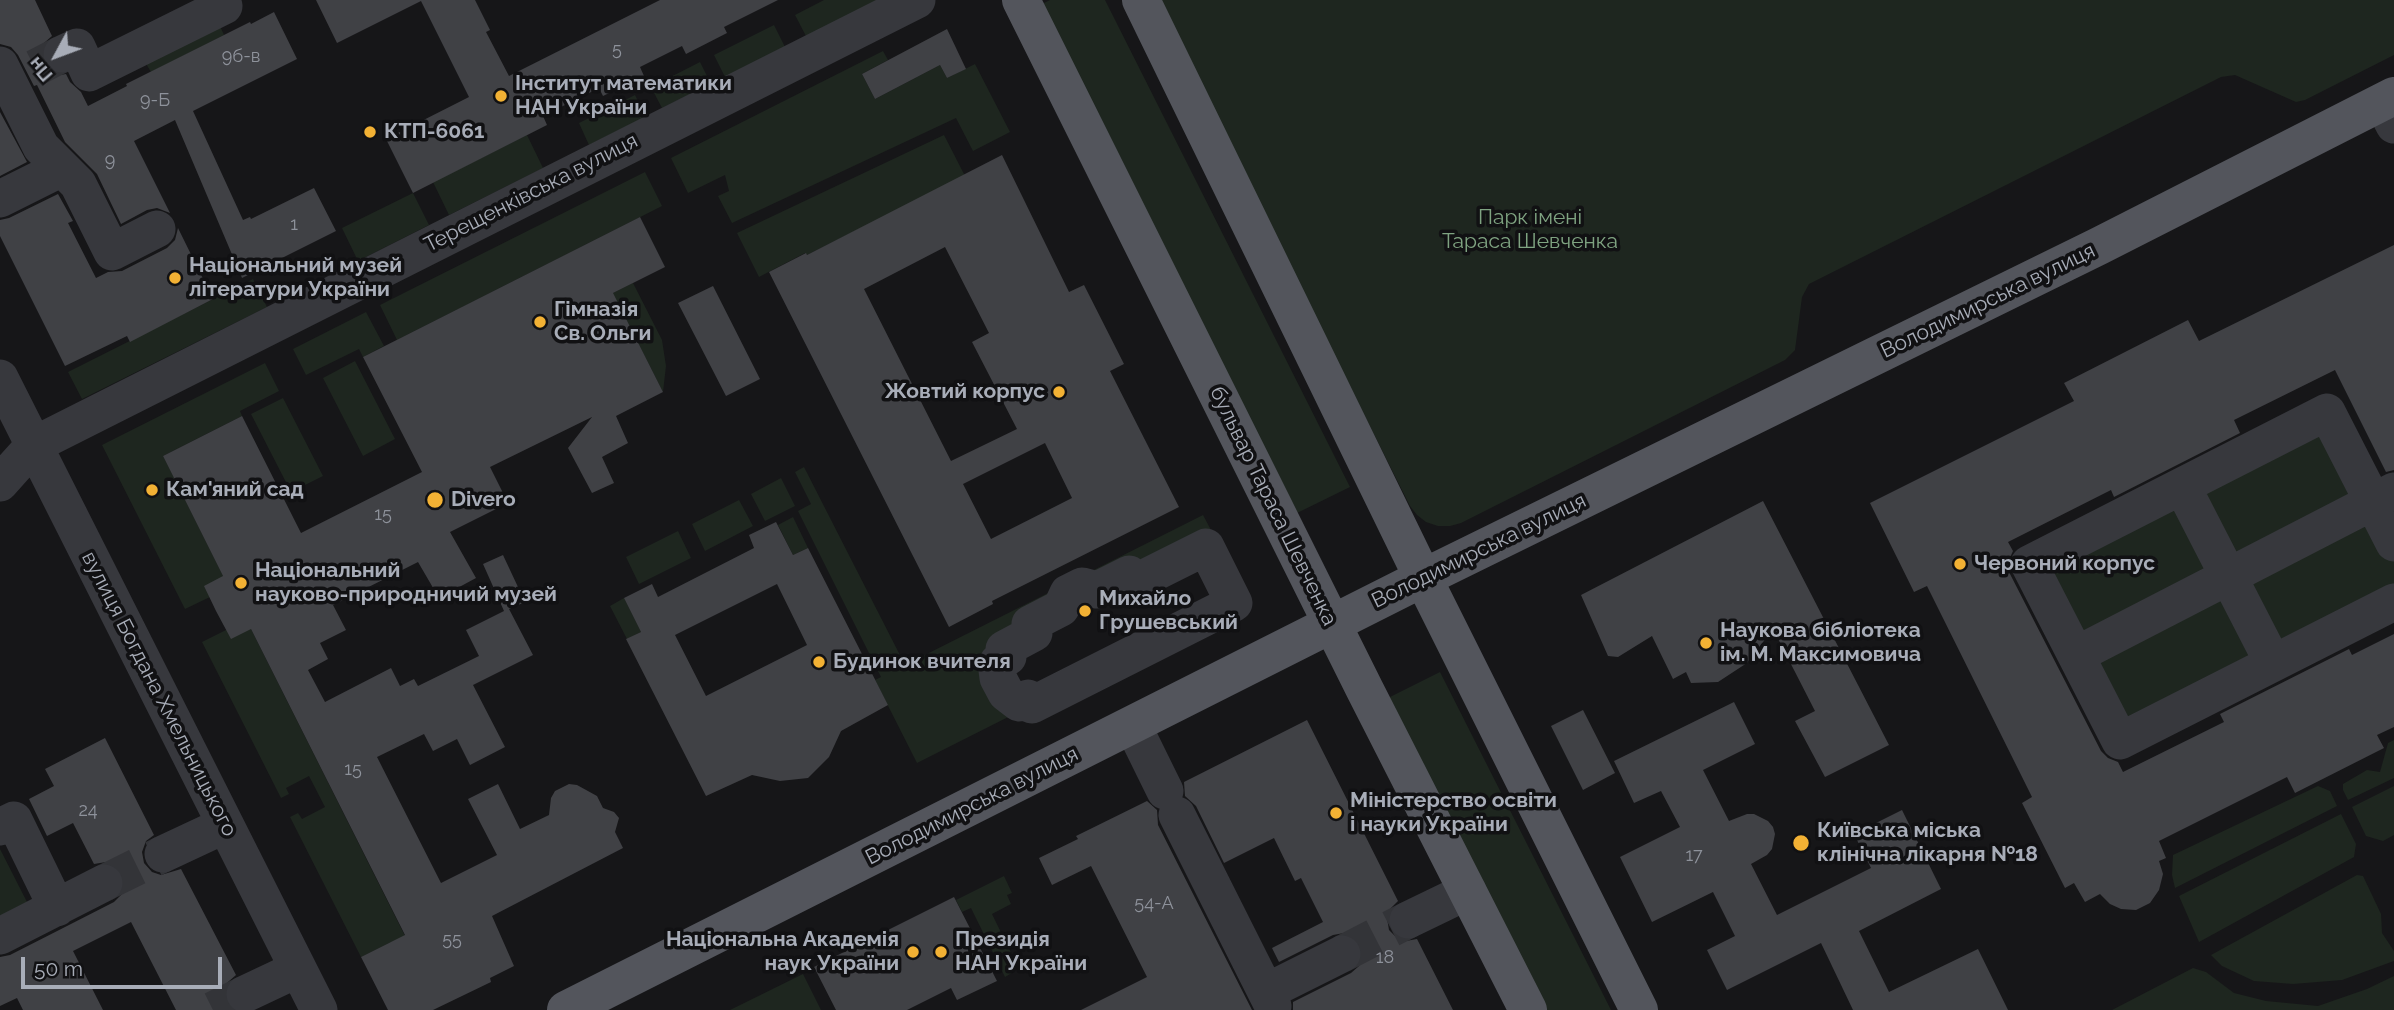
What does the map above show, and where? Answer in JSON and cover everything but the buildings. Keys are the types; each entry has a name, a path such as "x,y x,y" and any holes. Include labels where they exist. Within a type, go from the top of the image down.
{"main road":[{"name":"бульвар Тараса Шевченка","path":"1021,0 1528,1010"},
{"path":"1141,0 1423,578 1639,1010"},
{"name":"Володимирська вулиця","path":"566,1010 1423,578 2099,246 2390,108"}],"street":[{"name":"Терещенківська вулиця","path":"34,445 917,0"},
{"path":"158,229 112,252 78,184 41,147 26,67 77,47 89,73 224,6"},
{"path":"0,200 62,168"},
{"name":"вулиця Богдана Хмельницького","path":"0,378 319,1010"},
{"path":"2394,543 2383,497 2327,412 2029,564 2120,741 2394,601"},
{"path":"0,483 34,445"},
{"path":"2182,486 2273,663"},
{"path":"2076,655 2383,497"},
{"path":"1206,547 1234,603 1032,705 1028,698 1018,703 1006,693 997,670 998,662 1008,657 1003,649 1034,633 1030,624 1061,608 1068,593 1074,589 1090,587 1097,590 1129,574 1133,583 1206,547"},
{"path":"1133,726 1270,999 1342,954"},
{"path":"0,827 14,820 58,908"},
{"path":"163,854 225,825"},
{"path":"0,936 104,883"},
{"path":"1408,920 1468,891"},
{"path":"245,994 298,969"}],"green space":[{"path":"824,0 878,0 806,36 795,15"},
{"path":"1050,0 1105,0 1350,487 1295,514 1040,5"},
{"name":"Парк імені Тараса Шевченка","path":"1156,0 2394,0 2394,55 2296,102 2235,75 2221,77 1809,284 1802,297 1795,350 1785,360 1461,523 1438,526 1426,522 1410,506"},
{"path":"219,24 224,35 151,72 145,62"},
{"path":"774,25 785,47 725,77 714,55"},
{"path":"883,51 888,60 862,74 875,99 940,65 947,78 975,64 1010,132 973,151 956,118 732,223 718,196 729,191 725,175 688,193 671,158"},
{"path":"700,62 711,84 662,108 651,87"},
{"path":"635,95 646,117 589,145 579,123"},
{"path":"527,135 543,168 449,215 433,182"},
{"path":"944,135 965,176 759,277 737,233"},
{"path":"645,172 662,206 397,340 380,305"},
{"path":"413,193 429,225 358,261 342,228"},
{"path":"253,279 267,307 82,399 68,372"},
{"path":"633,283 662,340 666,366 663,392 620,308 607,296"},
{"path":"366,312 384,346 363,357 359,349 306,375 293,349"},
{"path":"355,361 395,439 363,456 323,378"},
{"path":"265,363 279,391 240,411 242,416 163,456 223,576 210,597 185,609 102,445"},
{"path":"283,398 323,476 291,492 251,414"},
{"path":"2323,422 2394,559 2394,594 2123,732 2039,567"},
{"path":"804,467 905,665 1203,515 1211,530 1129,574 1004,649 1032,705 917,763 875,680 881,677 798,511 811,504 795,472"},
{"path":"781,478 795,506 765,521 751,494"},
{"path":"739,500 753,526 705,551 692,524"},
{"path":"793,517 808,548 793,555 778,525"},
{"path":"678,531 691,558 639,584 626,557"},
{"path":"624,598 641,632 627,639 610,606"},
{"path":"251,629 406,938 361,957 290,817 298,813 302,819 325,807 309,776 286,788 289,794 281,798 202,642 226,630"},
{"path":"1440,672 1611,1010 1546,1010 1388,698"},
{"path":"2394,740 2394,778 2348,800 2343,784 2367,770 2380,772 2388,743"},
{"path":"2318,786 2330,791 2337,806 2175,888 2172,875 2173,855"},
{"path":"2394,786 2394,835 2383,841 2366,836 2352,807"},
{"path":"2341,814 2356,844 2354,857 2199,942 2179,896"},
{"path":"0,849 27,902 0,916"},
{"path":"2357,875 2363,876 2381,914 2382,933 2394,951 2394,961 2342,980 2293,984 2254,981 2222,966 2211,955"},
{"path":"1004,876 1012,893 1007,895 1011,904 992,914 1015,961 1015,971 1005,977 971,908 962,912 956,900"},
{"path":"2193,968 2206,972 2234,993 2266,1001 2318,1006 2367,989 2394,976 2394,1010 2112,1010"},
{"path":"803,974 821,1010 730,1010"}],"tunnel":[{"path":"35,68 62,54"},
{"path":"104,883 163,854"},
{"path":"1342,954 1408,920"},
{"path":"213,1010 245,994"}],"place":[{"name":"Інститут математики НАН України","path":"501,96"},
{"name":"КТП-6061","path":"370,132"},
{"name":"Національний музей літератури України","path":"175,278"},
{"name":"Гімназія Св. Ольги","path":"540,322"},
{"name":"Жовтий корпус","path":"1059,392"},
{"name":"Кам'яний сад","path":"152,490"},
{"name":"Divero","path":"435,500"},
{"name":"Червоний корпус","path":"1960,564"},
{"name":"Національний науково-природничий музей","path":"241,583"},
{"name":"Михайло Грушевський","path":"1085,611"},
{"name":"Наукова бібліотека ім. М. Максимовича","path":"1706,643"},
{"name":"Будинок вчителя","path":"819,662"},
{"name":"Міністерство освіти і науки України","path":"1336,813"},
{"name":"Київська міська клінічна лікарня №18","path":"1801,843"},
{"name":"Національна Академія наук України","path":"913,952"},
{"name":"Президія НАН України","path":"941,952"}]}
